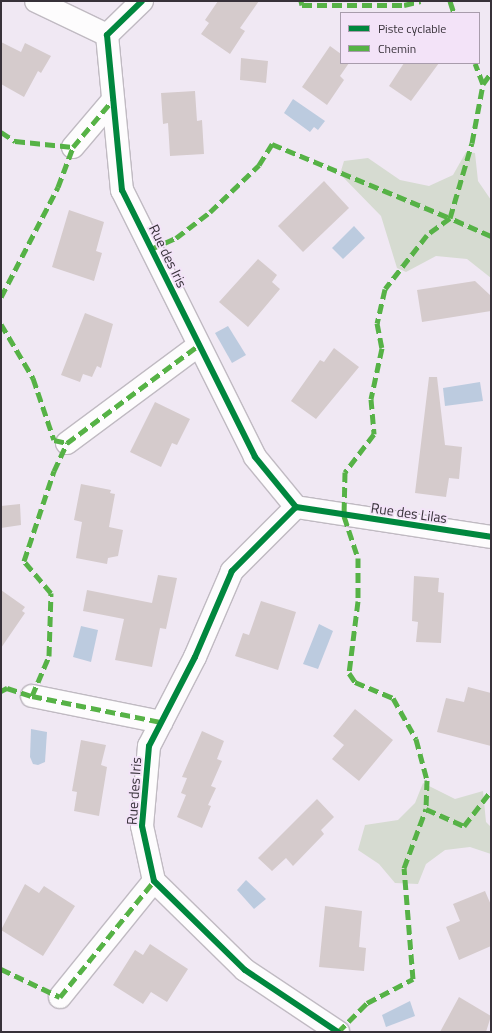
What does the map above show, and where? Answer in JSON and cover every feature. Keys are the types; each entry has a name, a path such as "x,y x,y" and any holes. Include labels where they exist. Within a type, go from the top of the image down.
{"street":[{"path":"36,1 107,35 142,1"},
{"name":"Rue des Iris","path":"107,35 112,101 122,190 255,457 296,507 232,570 196,657 149,746 142,826 154,881"},
{"path":"73,147 112,101"},
{"path":"67,443 199,344"},
{"name":"Rue des Lilas","path":"296,507 491,537"},
{"path":"32,696 161,722"},
{"path":"60,997 154,881 245,970 338,1032"}],"shaded area":[{"path":"466,152 475,153 478,181 491,200 491,278 467,259 436,256 406,272 397,268 381,216 340,174 344,161 368,158 400,180 429,186 453,175"},
{"path":"423,783 455,799 483,791 486,822 491,827 491,854 470,847 445,850 426,864 418,884 395,883 379,864 358,850 365,825 398,820 415,803"}],"water":[{"path":"293,99 325,121 318,130 314,127 310,132 284,113"},
{"path":"354,226 365,238 343,259 332,248"},
{"path":"228,326 246,355 232,363 215,333"},
{"path":"480,382 483,401 445,406 443,388"},
{"path":"319,624 333,631 318,669 303,664"},
{"path":"81,626 98,630 91,662 73,657"},
{"path":"31,729 47,732 45,762 38,765 33,764 30,757"},
{"path":"246,880 266,899 254,909 237,890"},
{"path":"410,1001 415,1016 386,1027 382,1015"}],"building":[{"path":"218,1 259,1 240,28 245,31 230,54 201,34 209,23 205,20"},
{"path":"1,42 21,52 25,43 51,56 41,73 38,71 24,97 1,84"},
{"path":"330,46 340,53 340,64 348,64 340,76 344,80 327,105 302,87"},
{"path":"241,58 268,61 266,83 240,80"},
{"path":"403,64 438,64 411,101 389,86"},
{"path":"195,91 197,121 202,120 204,154 170,156 168,123 163,124 161,93"},
{"path":"324,181 349,208 303,252 278,226"},
{"path":"69,210 104,222 96,251 102,253 94,281 52,267"},
{"path":"258,259 277,275 272,282 280,289 248,327 219,302"},
{"path":"475,281 490,295 491,311 422,322 417,290"},
{"path":"85,313 113,324 101,368 97,366 92,377 83,374 80,382 61,375"},
{"path":"334,348 359,367 316,419 291,401 320,360 324,362"},
{"path":"429,377 437,377 445,445 462,447 459,479 449,478 446,497 415,493"},
{"path":"155,402 190,419 177,445 172,443 161,467 130,452"},
{"path":"81,484 111,490 110,493 115,494 109,527 123,530 118,556 108,558 107,564 76,558 82,522 74,520"},
{"path":"20,504 21,525 1,528 1,506"},
{"path":"158,575 177,578 166,629 160,628 152,667 115,660 124,619 83,611 87,590 152,603"},
{"path":"414,576 439,578 438,592 444,593 441,643 416,642 418,622 412,621"},
{"path":"1,590 25,607 22,611 25,613 1,648"},
{"path":"261,601 296,612 278,670 235,656 243,633 249,635"},
{"path":"468,687 491,693 491,746 437,732 446,698 464,702"},
{"path":"355,709 393,740 359,781 332,759 344,745 333,736"},
{"path":"202,731 224,741 217,759 222,761 211,786 216,788 208,805 211,806 202,828 177,817 186,795 181,793 187,778 182,777"},
{"path":"81,740 106,745 101,765 107,767 99,816 74,811 77,792 72,791"},
{"path":"317,799 334,817 321,830 324,834 293,866 286,858 272,871 258,858"},
{"path":"25,884 39,893 44,886 75,906 43,956 1,930"},
{"path":"485,891 491,905 491,946 459,960 446,927 460,921 453,904"},
{"path":"325,906 362,911 359,947 366,948 364,971 319,967"},
{"path":"150,944 188,969 167,1002 151,992 143,1004 113,985 135,950 143,955"},
{"path":"459,997 491,1016 486,1032 440,1032"}],"marked path":[{"path":"301,1 302,5 404,5 421,1"},
{"path":"450,1 454,12"},
{"path":"151,249 176,238 210,212 259,165 272,144 450,218 472,143 483,84 475,64"},
{"path":"483,84 491,73"},
{"path":"1,297 58,187 73,147 112,101"},
{"path":"1,132 15,141 73,147"},
{"path":"491,236 450,218 427,235 385,289 377,323 382,348 371,399 374,434 345,472 344,516 358,558 358,601 349,673 355,682 393,698 416,739 427,780 426,809 464,826 491,791"},
{"path":"1,324 33,378 54,440 67,443"},
{"path":"32,696 49,656 51,593 24,561 54,471 67,443 199,345"},
{"path":"1,691 7,688 32,696 161,722"},
{"path":"338,1032 367,1003 413,979 404,868 426,809"},
{"path":"1,969 60,997 154,881"}],"cycle path":[{"path":"142,1 107,35 122,190 255,457 296,507 491,537"},
{"path":"296,507 232,571 195,657 149,746 142,826 154,881 245,970 338,1032"}]}
